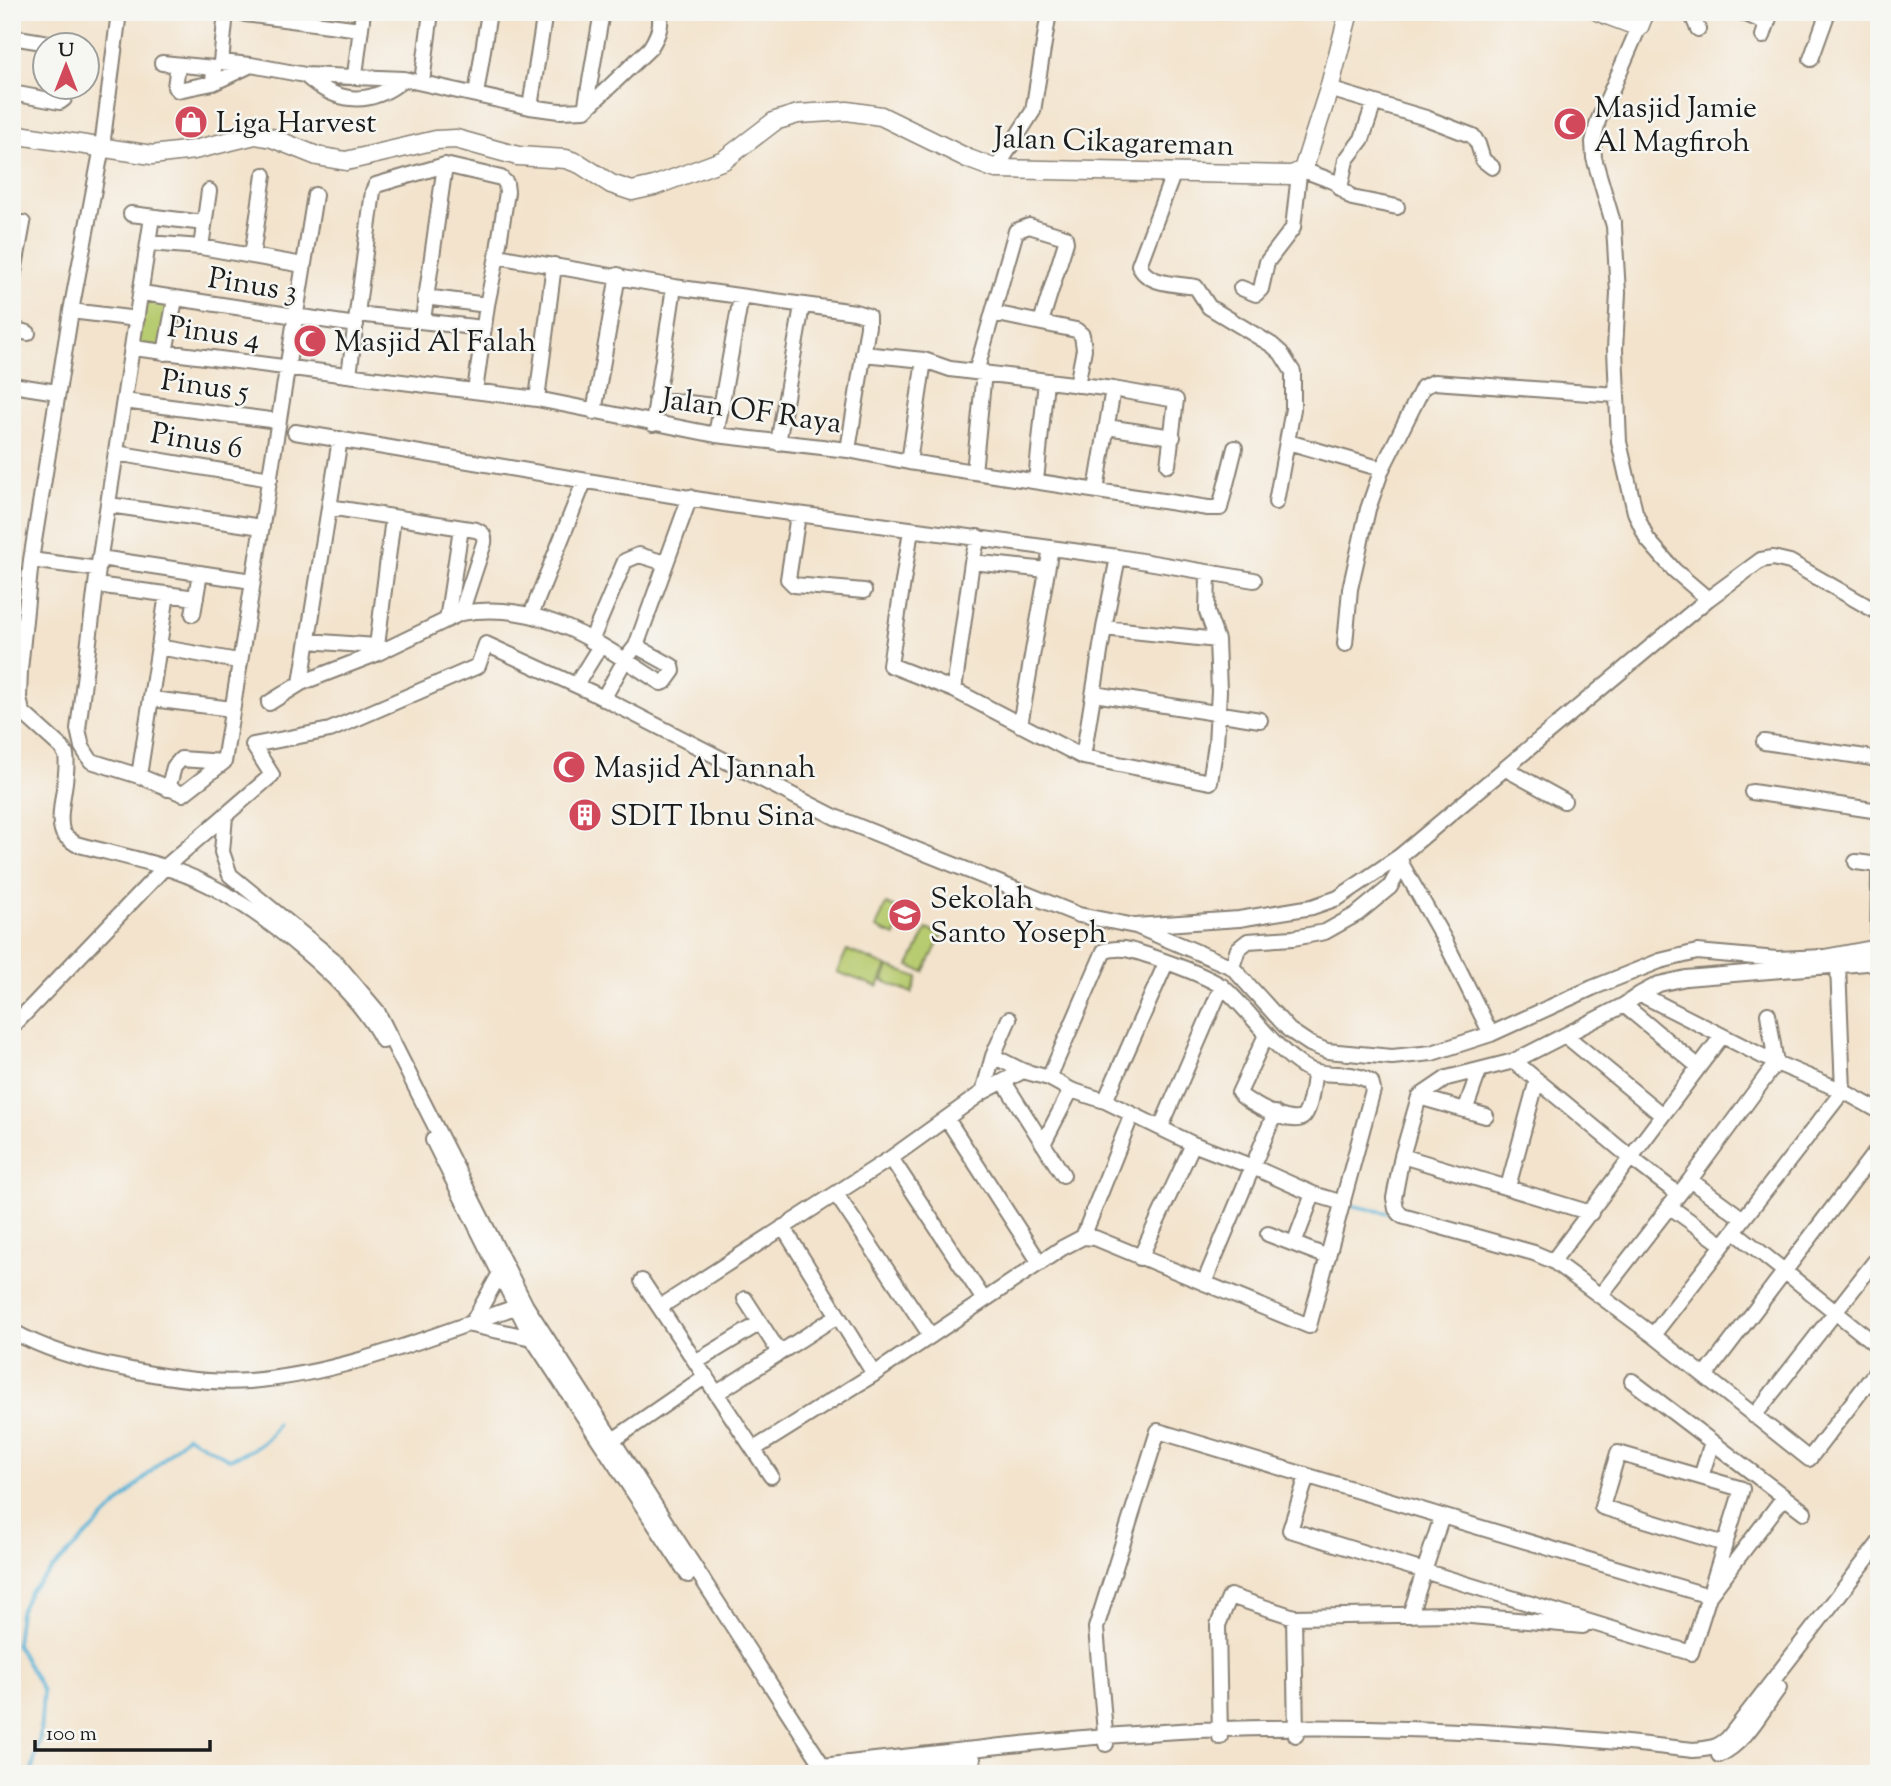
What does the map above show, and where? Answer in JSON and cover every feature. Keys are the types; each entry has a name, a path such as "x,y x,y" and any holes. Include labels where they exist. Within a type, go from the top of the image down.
{"street":[{"path":"119,12 102,147 57,391 31,560 20,670 19,698 22,712 62,748 66,755 63,832 76,844 164,868 208,884 282,934 329,972 367,1015 420,1113 499,1275 821,1771 1051,1740 1391,1728 1588,1738 1709,1753 1730,1749 1739,1741 1879,1559"},
{"path":"216,71 226,12"},
{"path":"355,75 363,12"},
{"path":"422,82 431,12"},
{"path":"476,95 489,12"},
{"path":"530,107 545,12"},
{"path":"585,110 602,12"},
{"path":"178,65 175,87 178,90 216,71 251,65 305,75 404,79 530,107 574,112 585,110 650,48 660,25 659,12"},
{"path":"996,169 1033,111 1049,12"},
{"path":"1241,288 1256,294 1261,289 1267,262 1293,228 1301,172 1329,89 1349,12"},
{"path":"1598,12 1642,20 1598,121 1593,142 1594,158 1614,226 1618,293 1615,349 1619,442 1635,512 1647,539 1674,570 1708,599"},
{"path":"1687,12 1692,15 1699,29"},
{"path":"1741,12 1767,24"},
{"path":"1811,59 1828,12"},
{"path":"243,13 360,29"},
{"path":"12,37 32,40"},
{"path":"162,63 216,71 251,65"},
{"path":"305,75 320,88 337,96 350,98 377,96 388,92 404,79"},
{"path":"1329,89 1426,118 1473,136 1483,160 1492,167"},
{"path":"12,93 32,97"},
{"path":"1340,188 1346,160 1362,139 1374,103"},
{"name":"Jalan Cikagareman","path":"12,134 152,155 255,135 272,138 317,156 346,160 436,140 456,139 518,156 566,159 580,164 611,184 632,191 724,160 775,121 798,114 846,111 881,116 969,159 996,169 1269,176 1301,172"},
{"path":"423,320 445,165"},
{"path":"349,375 375,187 379,183 445,165 501,178 506,183 475,391"},
{"path":"1174,172 1139,265 1141,270 1157,281 1196,286 1209,307 1263,340 1281,354 1293,372 1293,409 1276,502"},
{"path":"1301,172 1335,183 1352,198 1398,207"},
{"path":"252,256 264,175"},
{"path":"201,247 209,191"},
{"path":"152,217 99,564 78,729 82,747 91,761 183,794 224,762 238,661 315,195"},
{"path":"131,214 204,223"},
{"path":"974,472 980,372 993,313 1016,231 1029,226 1065,237 1066,242 1041,322"},
{"path":"12,283 19,229"},
{"path":"148,243 201,247 303,265"},
{"path":"497,256 868,316 848,450"},
{"path":"537,399 554,265"},
{"path":"594,412 618,275"},
{"path":"653,424 674,286"},
{"name":"Pinus 3","path":"142,293 295,317 423,320 483,328"},
{"path":"425,297 487,305"},
{"path":"716,435 741,297"},
{"path":"165,353 175,299"},
{"path":"778,443 802,306"},
{"path":"71,311 136,319"},
{"path":"993,313 1076,330 1082,335 1084,349 1077,385"},
{"path":"12,329 28,333"},
{"name":"Pinus 4","path":"133,348 288,369"},
{"path":"863,354 924,360 950,369 1113,389 1177,400 1168,465"},
{"path":"908,462 924,360"},
{"name":"Jalan OF Raya","path":"288,369 537,399 716,435 848,450 908,462 1208,508 1220,508 1235,448"},
{"path":"1035,481 1046,382"},
{"path":"1345,644 1350,589 1368,509 1382,469 1423,387 1434,382 1617,395"},
{"path":"12,385 57,391"},
{"path":"1096,490 1113,389"},
{"path":"656,399 720,407"},
{"name":"Pinus 5","path":"124,401 278,421"},
{"path":"1107,427 1173,437"},
{"path":"295,432 731,505 1118,556 1254,580"},
{"path":"302,683 340,439"},
{"path":"1288,442 1382,469"},
{"name":"Pinus 6","path":"116,453 270,479"},
{"path":"531,615 584,482"},
{"path":"603,699 636,646 690,497"},
{"path":"109,505 262,527"},
{"path":"329,507 482,533 485,538 461,613"},
{"path":"798,515 788,579 790,582 864,591"},
{"path":"376,650 393,518"},
{"path":"447,620 461,528"},
{"path":"911,530 890,665 954,690 1083,757 1210,782 1218,712 1217,640 1207,612 1208,573"},
{"path":"954,690 978,537"},
{"path":"1020,725 1051,548"},
{"path":"576,685 596,644 625,561 639,555 665,562"},
{"path":"1083,757 1118,556"},
{"path":"1135,926 1239,919 1312,907 1346,893 1401,861 1708,599 1755,564 1773,558 1806,569 1879,613"},
{"path":"31,560 200,573 251,581"},
{"path":"972,562 1047,570"},
{"path":"193,614 200,573"},
{"path":"96,585 196,598"},
{"path":"139,776 167,594"},
{"path":"269,704 302,683 461,613 498,610 561,623 661,683 665,682 673,671 672,666 636,646"},
{"path":"1104,628 1217,640"},
{"path":"308,640 376,650"},
{"path":"12,1027 164,868 272,775 253,745 330,730 478,666 486,644 576,685 835,817 1079,915 1135,926 1232,967 1289,1030 1327,1051 1392,1057 1432,1053 1491,1034 1649,965 1697,952 1777,959 1878,952"},
{"path":"158,647 238,661"},
{"path":"1094,694 1260,720"},
{"path":"152,699 232,709"},
{"path":"1764,742 1879,759"},
{"path":"168,789 174,766 181,759 224,762"},
{"path":"1506,769 1564,801"},
{"path":"1752,792 1879,811"},
{"path":"225,816 222,852 226,867 236,882 334,960 377,1011 520,1305 532,1338 608,1444"},
{"path":"1232,967 1238,949 1248,941 1293,938 1325,932 1357,914 1390,887 1401,861"},
{"path":"1401,861 1445,941 1491,1034"},
{"path":"1856,862 1879,865"},
{"path":"208,884 226,867"},
{"path":"1878,952 1879,874"},
{"path":"754,1450 874,1374 1062,1248 1083,1237 1095,1238 1309,1326 1373,1090 1368,1079 1315,1072 1303,1066 1266,1035 1222,986 1127,949 1104,951 1049,1078"},
{"path":"1878,952 1838,965 1686,978 1660,984 1514,1061 1447,1078 1419,1097 1402,1156 1394,1198 1396,1209 1402,1216 1534,1253 1553,1261 1653,1335 1809,1459 1879,1368"},
{"path":"1105,1101 1166,963"},
{"path":"1653,1335 1843,1091 1838,965"},
{"path":"1161,1127 1222,986"},
{"path":"1640,995 1776,1063 1843,1091 1879,1111"},
{"path":"1624,1005 1699,1068"},
{"path":"1600,1296 1776,1063 1768,1014"},
{"path":"984,1092 993,1056 1009,1018"},
{"path":"1266,1035 1239,1093 1245,1101 1298,1120 1304,1116 1315,1072"},
{"path":"1565,1035 1662,1115"},
{"path":"1553,1261 1722,1036"},
{"path":"1746,1048 1770,1038"},
{"path":"993,1056 1023,1071 1049,1078 1071,1090 1105,1101 1193,1143 1313,1194 1343,1203"},
{"path":"1514,1061 1631,1158 1723,1245"},
{"path":"660,1307 891,1158 984,1092 1023,1071"},
{"path":"1466,1108 1479,1071"},
{"path":"1508,1187 1537,1080"},
{"path":"1004,1082 1063,1175"},
{"path":"1043,1144 1071,1090"},
{"path":"1419,1097 1466,1108 1486,1116"},
{"path":"1204,1283 1275,1113"},
{"path":"1083,1237 1132,1114"},
{"path":"947,1119 1040,1264"},
{"path":"1140,1258 1193,1143"},
{"path":"1704,1376 1879,1147"},
{"path":"1402,1156 1591,1213"},
{"path":"891,1158 984,1300"},
{"path":"1690,1180 1785,1272 1879,1347"},
{"path":"836,1194 931,1336"},
{"path":"1294,1244 1313,1194"},
{"path":"783,1227 874,1374"},
{"path":"1268,1234 1328,1258"},
{"path":"1754,1416 1876,1265"},
{"path":"471,1325 499,1275"},
{"path":"642,1281 771,1476"},
{"path":"745,1299 779,1352"},
{"path":"12,1331 37,1345 103,1364 166,1377 246,1381 310,1373 471,1325 520,1305"},
{"path":"717,1393 837,1315"},
{"path":"696,1363 760,1323"},
{"path":"471,1325 532,1338"},
{"path":"608,1444 706,1376"},
{"path":"1632,1381 1804,1512"},
{"path":"1106,1740 1096,1628 1158,1431 1709,1596"},
{"path":"1701,1477 1712,1442"},
{"path":"1307,1476 1290,1530 1691,1653 1709,1596 1742,1489 1618,1453 1602,1507 1725,1544"},
{"path":"1709,1596 1784,1497"},
{"path":"1410,1615 1442,1516"},
{"path":"1709,1753 1729,1737 1879,1543"},
{"path":"1220,1733 1218,1625 1230,1596 1294,1617 1449,1614 1612,1628"},
{"path":"1294,1617 1296,1731"},
{"path":"861,1774 1106,1740"}],"green space":[{"path":"145,297 171,301 162,348 136,344"},
{"path":"886,904 905,912 895,936 876,928"},
{"path":"927,929 942,935 924,972 909,966"},
{"path":"847,950 887,966 878,987 837,972"},
{"path":"889,967 918,977 912,993 883,981"}],"waterway":[{"path":"1345,1204 1393,1214"},
{"path":"31,1774 40,1737 43,1691 16,1644 20,1611 30,1591 187,1436 229,1459 264,1442 277,1423"}],"place":[{"name":"Liga Harvest","path":"191,122"},
{"name":"Masjid Jamie Al Magfiroh","path":"1570,124"},
{"name":"Masjid Al Falah","path":"310,341"},
{"name":"Masjid Al Jannah","path":"569,767"},
{"name":"SDIT Ibnu Sina","path":"585,815"},
{"name":"Sekolah Santo Yoseph","path":"905,915"}]}
